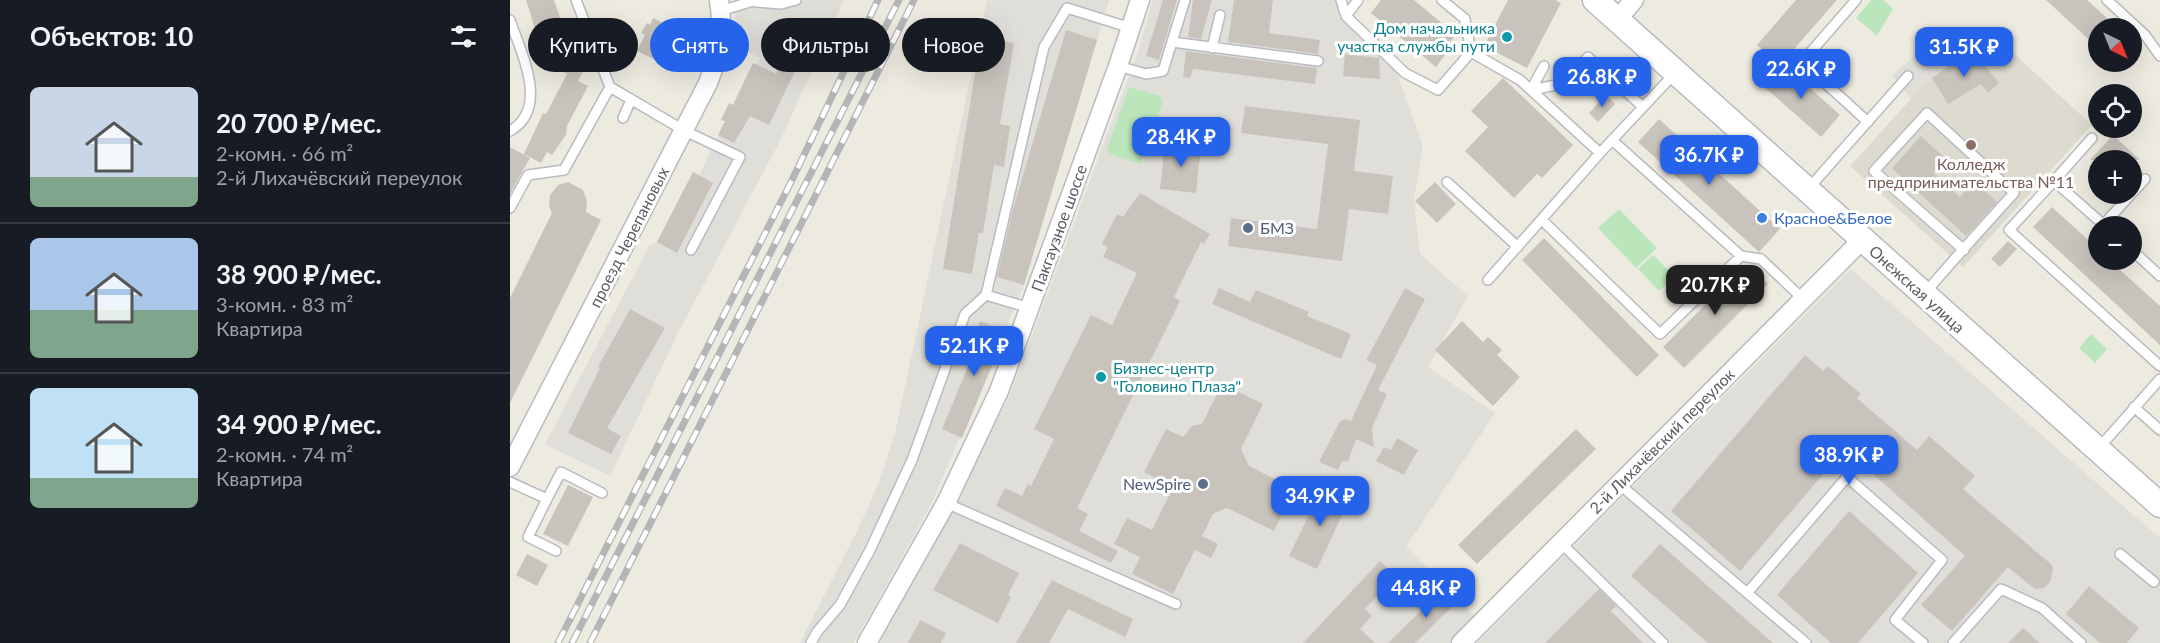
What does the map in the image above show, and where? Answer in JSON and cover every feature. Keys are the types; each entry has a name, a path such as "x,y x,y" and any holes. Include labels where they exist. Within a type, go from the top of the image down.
{"main road":[{"name":"Онежская улица","path":"1595,0 2160,505"}],"street":[{"name":"Пакгаузное шоссе","path":"867,643 946,503 999,391 1140,0"},
{"path":"1617,20 1634,0"},
{"name":"проезд Черепановых","path":"510,467 514,447 685,131 718,58 722,34 720,5"},
{"name":"2-й Лихачёвский переулок","path":"1461,643 1863,240"}],"lane":[{"path":"576,0 610,87 685,131 740,157 691,250"},
{"path":"720,5 756,1 781,4 796,0"},
{"path":"1118,66 1146,74 1164,71 1185,0"},
{"path":"1341,0 1346,16 1405,73 1438,90 1471,52"},
{"path":"1346,16 1358,0"},
{"path":"1442,0 1465,20 1471,52 1520,80 1600,153"},
{"path":"1856,0 1802,62 1868,122"},
{"path":"2107,0 2145,35 2160,57"},
{"path":"811,643 817,632 840,605 870,550 912,460 966,314 986,295 1044,47 1067,4 1131,28"},
{"path":"1212,48 1220,15"},
{"path":"510,20 531,89 530,110 518,127 510,131"},
{"path":"1172,42 1318,61"},
{"path":"1531,90 1566,83 1588,57 1643,107"},
{"path":"1531,90 1544,66"},
{"path":"1488,280 1600,153 1676,72"},
{"path":"1807,190 1908,76"},
{"path":"510,208 528,175 564,170 610,87"},
{"path":"623,118 631,100"},
{"path":"1923,295 1964,250 2014,193 1927,113 1874,171 1964,250"},
{"path":"2092,138 2009,230 2160,366"},
{"path":"1612,140 1741,256 1761,259 1803,299"},
{"path":"2113,216 2145,179"},
{"path":"2054,181 2093,216"},
{"path":"1447,182 1518,247"},
{"path":"1542,220 1660,334 1741,256"},
{"path":"2142,259 2160,276"},
{"path":"986,295 1030,308"},
{"path":"2096,450 2160,379"},
{"path":"2134,407 2160,430"},
{"path":"556,551 528,537 561,472 602,493"},
{"path":"1748,592 1847,477 1942,560 1895,620 1923,643"},
{"path":"510,482 547,500"},
{"path":"1619,484 1806,643"},
{"path":"946,503 1176,604"},
{"path":"1561,543 1663,643"},
{"path":"2120,554 2158,582"},
{"path":"1953,643 2001,589 2043,608 2081,643"}],"shaded area":[{"path":"734,0 844,0 836,18 761,18 761,72 811,72 780,141 679,331 610,476 545,444 649,246 657,242 693,172 699,175 725,122 721,120 729,103 733,105 753,63 757,64 760,58 749,52 749,18 736,18"},
{"path":"987,0 1109,0 1024,285 933,501 854,643 800,643 861,523 879,482 895,433 972,72 1005,72 1005,18 983,18"},
{"path":"1153,0 1335,0 1342,20 1394,65 1423,146 1414,200 1420,254 1468,296 1428,367 1495,413 1406,547 1476,617 1450,643 874,643 948,514 1008,399 1137,55"},
{"path":"1947,29 1966,52 1930,78 1911,99 1892,75"},
{"name":"Колледж предпринимательства №11","path":"1988,30 2088,121 2088,129 1963,267 1850,166 1930,78 1961,56"},
{"path":"1851,269 2160,538 2160,643 1477,643"}],"green space":[{"path":"1871,0 1883,0 1893,9 1877,36 1856,18"},
{"path":"1129,87 1160,96 1163,101 1140,164 1110,154 1107,149"},
{"path":"1619,209 1657,248 1636,268 1598,228"},
{"path":"1653,255 1674,276 1659,291 1638,269"},
{"path":"2091,334 2107,349 2095,363 2079,348"}],"building":[{"path":"526,0 554,0 560,18 532,18"},
{"path":"1163,0 1177,0 1159,60 1146,56"},
{"path":"1193,0 1212,0 1201,39 1188,37"},
{"path":"1234,0 1273,0 1269,33 1320,40 1318,54 1228,42"},
{"path":"1381,0 1414,0 1456,35 1442,52 1445,55 1436,67 1371,13"},
{"name":"Дом начальника участка службы пути","path":"1508,0 1555,0 1561,3 1527,68 1484,46"},
{"path":"1796,0 1837,0 1780,65 1757,45"},
{"path":"2046,0 2087,0 2107,18 2088,18 2088,39"},
{"path":"647,23 650,25 650,57 638,51 645,35 641,33"},
{"path":"1066,30 1097,40 1024,285 997,277 1013,209"},
{"path":"1005,41 1014,43 1000,124 1010,126 1004,167 994,165 983,233 979,233 972,274 943,269 975,72 1005,72"},
{"path":"1972,50 1999,83 1988,93 1981,84 1948,104 1932,78"},
{"path":"1186,51 1317,68 1315,84 1193,69 1190,78 1183,77"},
{"path":"1345,54 1379,58 1380,79 1343,76"},
{"path":"753,63 761,67 761,72 776,74 777,72 795,72 769,125 750,116 734,143 718,135 725,121 721,120 729,103 733,105"},
{"path":"1782,63 1840,115 1821,137 1762,85"},
{"path":"563,72 583,72 578,81 588,86 567,126 566,135 552,155 547,152 541,163 524,154 543,113 546,114 567,74"},
{"path":"1503,78 1573,145 1542,178 1537,174 1514,198 1465,151 1488,127 1471,111"},
{"path":"1606,95 1615,104 1598,122 1589,113"},
{"path":"1245,106 1360,120 1354,171 1393,176 1388,214 1349,209 1342,261 1228,246 1231,218 1317,229 1328,144 1241,133"},
{"path":"1659,119 1780,229 1759,252 1638,142"},
{"path":"1921,136 1946,159 1933,173 1960,197 1974,181 1997,202 1966,236 1892,168"},
{"path":"2110,138 2116,138 2129,150 2099,150"},
{"path":"1165,143 1201,146 1196,193 1160,189"},
{"path":"510,147 530,158 510,194"},
{"path":"693,172 713,183 677,253 657,242"},
{"path":"568,182 583,190 587,201 586,212 601,220 510,403 510,298 552,213 549,207 550,195 558,185"},
{"path":"1435,182 1456,204 1437,223 1415,201"},
{"name":"Бизнес-центр \"Головино Плаза\"","path":"1140,193 1210,234 1204,244 1201,242 1174,297 1180,301 1077,508 1088,514 1079,531 1118,551 1111,563 996,506 1005,488 1022,496 1028,484 1031,486 1054,439 1034,429 1091,315 1112,325 1137,273 1103,257 1108,247 1102,244 1117,214 1123,217"},
{"path":"2052,207 2088,240 2088,270 2120,270 2160,306 2160,345 2033,227"},
{"path":"1544,238 1659,355 1637,377 1522,260"},
{"path":"2008,241 2017,249 2000,267 1991,259"},
{"path":"1746,264 1768,284 1684,368 1663,347"},
{"path":"1219,288 1250,302 1256,290 1309,312 1307,316 1351,334 1341,359 1212,304"},
{"path":"1405,288 1425,299 1378,390 1387,394 1372,428 1374,447 1356,439 1348,462 1342,461 1338,470 1319,462 1339,423 1344,419 1351,421 1377,365 1366,360"},
{"path":"630,309 665,328 607,428 621,436 611,454 568,433 600,368 598,367"},
{"path":"980,321 1006,332 962,438 942,429 969,364 962,361 971,340 974,341"},
{"path":"1462,321 1483,342 1488,337 1502,350 1497,355 1520,377 1493,406 1435,350"},
{"path":"1805,355 1823,371 1828,366 1861,394 1857,398 1917,450 1929,436 1975,476 1963,489 2052,565 2050,582 2044,588 2035,589 2008,567 1952,631 1921,605 1965,556 1845,449 1740,571 1671,511"},
{"path":"1222,384 1263,404 1241,449 1249,466 1295,489 1274,531 1227,508 1213,514 1202,536 1218,544 1211,558 1195,550 1173,594 1132,574 1140,557 1114,544 1127,518 1152,530 1173,487 1144,472 1166,429 1183,437 1192,426 1202,424"},
{"path":"1576,429 1596,449 1477,564 1458,545"},
{"path":"1397,438 1418,450 1404,475 1376,461 1384,447 1391,450"},
{"path":"568,485 593,497 568,546 543,534"},
{"path":"1323,485 1350,498 1317,569 1289,556"},
{"path":"1849,511 1918,573 1858,643 1831,643 1777,595"},
{"path":"960,543 1019,573 1008,595 1011,597 998,623 933,590"},
{"path":"1660,544 1773,643 1708,643 1631,576"},
{"path":"527,554 548,565 537,586 516,575"},
{"path":"1380,561 1396,576 1365,609 1372,616 1360,629 1375,643 1303,643"},
{"path":"1052,580 1133,619 1125,637 1068,609 1049,643 1016,643"},
{"path":"2089,586 2139,628 2127,643 2100,643 2066,614"},
{"path":"1444,588 1458,601 1415,643 1388,643"},
{"path":"1599,589 1616,606 1611,611 1643,643 1545,643"},
{"path":"920,620 946,633 941,643 908,643"},
{"path":"2023,628 2040,643 2008,643"}],"railway":[{"path":"558,643 792,180 878,0"},
{"path":"572,643 899,0"},
{"path":"590,643 914,0"}],"place":[{"name":"Дом начальника участка службы пути","path":"1507,37"},
{"name":"Колледж предпринимательства №11","path":"1971,145"},
{"name":"Красное&Белое","path":"1762,218"},
{"name":"БМЗ","path":"1248,228"},
{"name":"Бизнес-центр \"Головино Плаза\"","path":"1101,377"},
{"name":"NewSpire","path":"1203,484"}]}
